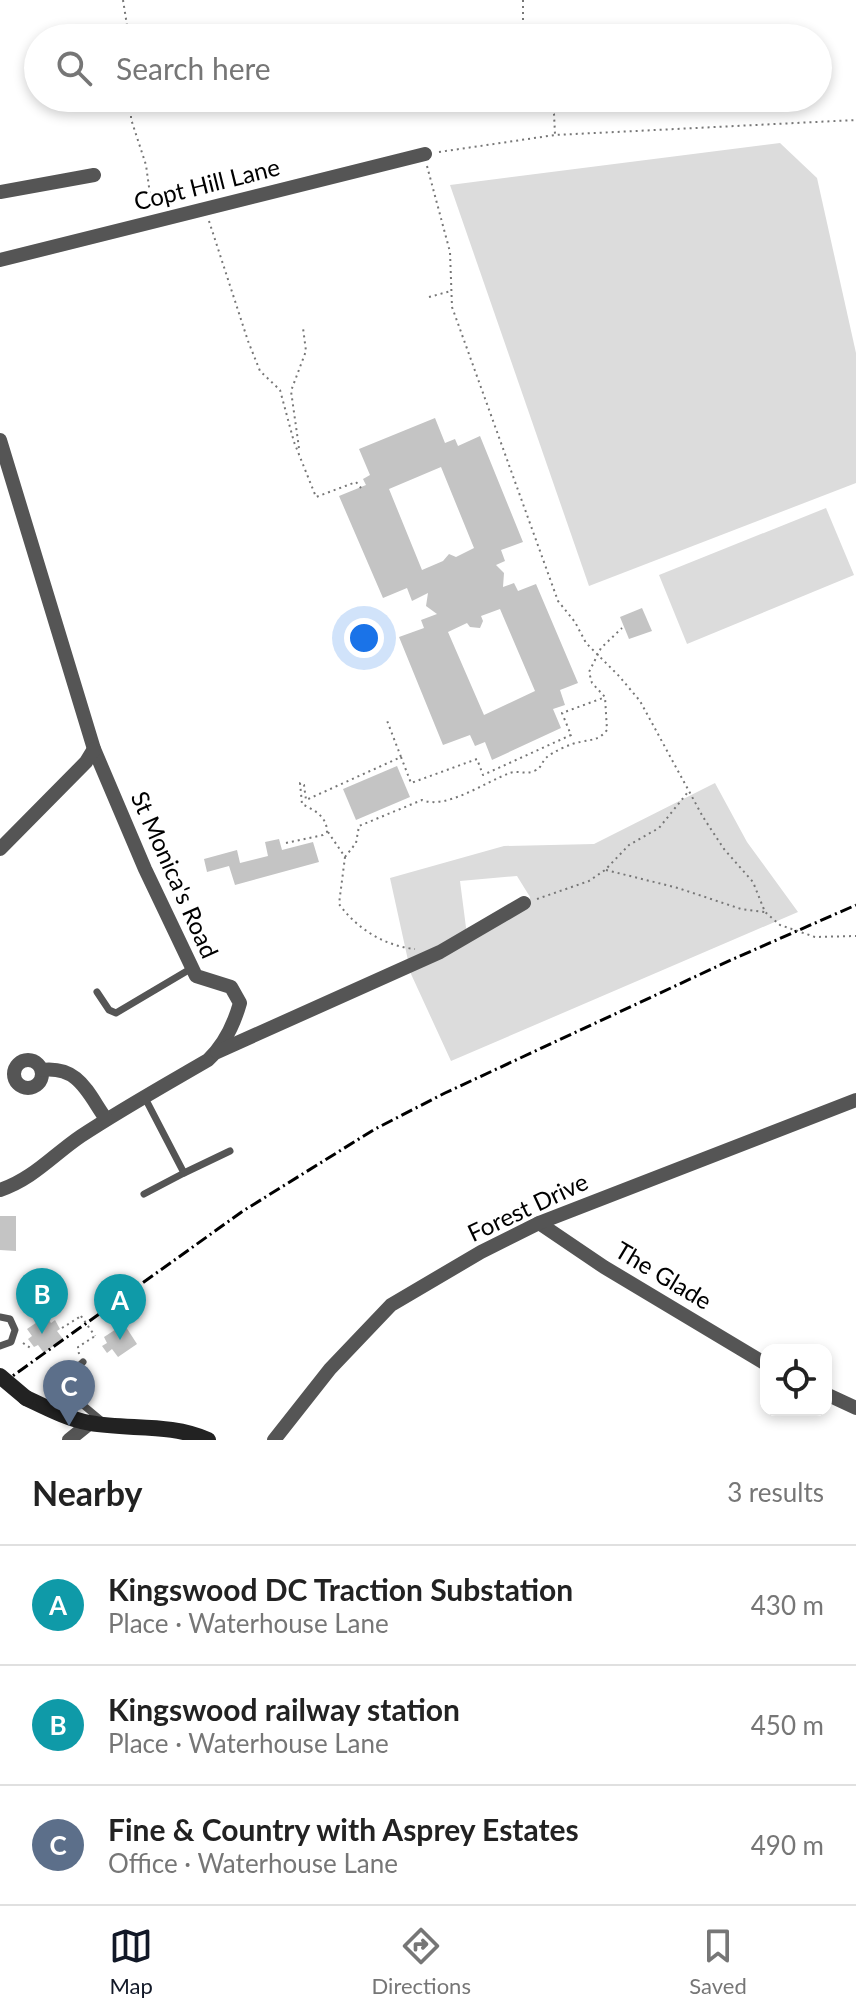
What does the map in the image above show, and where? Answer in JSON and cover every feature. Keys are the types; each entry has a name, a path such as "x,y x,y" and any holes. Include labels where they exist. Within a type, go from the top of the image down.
{"main road":[{"path":"0,1376 26,1398 52,1411 98,1424 165,1429 208,1440"}],"street":[{"name":"Copt Hill Lane","path":"0,260 425,154"},
{"path":"0,192 94,175"},
{"name":"St Monica's Road","path":"0,440 94,749 145,869 196,976 231,987 240,1003 230,1031 208,1060 106,1119 58,1151 41,1170 22,1182 0,1190"},
{"path":"0,849 86,762 94,749"},
{"path":"217,1052 440,952 524,903"},
{"path":"42,1070 69,1072 77,1077 106,1119"},
{"name":"Forest Drive","path":"274,1440 330,1369 391,1305 481,1252 539,1223 856,1100"},
{"name":"The Glade","path":"539,1223 604,1267 760,1360"},
{"path":"832,1397 856,1408"},
{"path":"69,1440 98,1424"}],"lane":[{"path":"97,992 109,1010 116,1013 192,968"},
{"path":"145,1098 184,1173"},
{"path":"144,1194 230,1151"},
{"path":"0,1317 10,1319 15,1330 11,1342 0,1346"},
{"path":"83,1362 59,1385 98,1424"}],"path":[{"path":"123,0 127,24"},
{"path":"523,0 523,24"},
{"path":"131,112 146,165 152,222"},
{"path":"553,112 555,135"},
{"path":"856,120 555,135 425,154 450,252 452,307 558,601 597,655 640,701 688,791 724,849 753,882 765,912 780,925 815,937 856,936"},
{"path":"205,209 248,341 260,371 280,390 294,442 299,449"},
{"path":"429,297 452,291"},
{"path":"303,328 306,351 290,402 299,449 316,497 356,482 361,488"},
{"path":"416,949 392,947 350,918 339,904 345,857 356,843 359,826 422,800 431,803 446,801 514,771 532,773 542,767 547,758 582,741 591,742 602,737 607,730 605,697 592,683 589,672 597,655 615,632 622,628"},
{"path":"386,718 411,783 477,759 483,775 571,735 562,713 605,697"},
{"path":"345,857 317,811 302,804 300,783 304,785 306,800 401,757"},
{"path":"524,903 589,881 605,870 629,845 659,828 688,791"},
{"path":"286,843 327,832"},
{"path":"605,870 678,888 741,909 765,912"},
{"path":"62,1328 81,1316 95,1336 78,1347"}],"shaded area":[{"path":"780,143 817,178 856,353 856,483 589,586 450,185"},
{"path":"826,508 854,575 687,644 659,575"},
{"path":"715,783 747,842 798,912 451,1061 411,974 390,878 504,846 594,844","holes":["517,876 530,897 527,908 468,943 460,881"]}],"building":[{"path":"435,418 445,443 455,439 458,446 480,436 523,542 501,550 505,561 496,565 504,573 503,587 514,583 518,591 536,584 578,683 560,690 565,705 553,709 561,728 492,760 485,742 475,746 470,735 443,745 399,637 424,628 421,620 437,614 426,606 428,593 412,601 407,588 383,598 339,496 366,485 363,479 370,475 359,449","holes":["441,467 474,548 456,557 449,554 443,561 422,570 389,489","500,609 535,691 484,715 448,632 467,623 470,627 480,628 483,621 481,616"]},
{"path":"642,608 652,631 629,639 620,617"},
{"path":"397,766 410,797 356,820 343,789"},
{"path":"279,839 282,850 313,842 319,862 235,885 229,866 207,872 204,859 237,850 240,863 268,856 265,842"},
{"path":"0,1216 16,1216 16,1251 0,1250"},
{"path":"46,1316 51,1323 55,1320 60,1329 57,1331 63,1339 44,1353 28,1339 32,1336 27,1329"},
{"path":"124,1324 137,1344 118,1357 112,1349 107,1353 102,1346 107,1343 104,1337"}],"railway":[{"path":"0,1385 243,1211 375,1129 445,1093 856,905"}],"place":[{"name":"Kingswood railway station","path":"42,1334"},
{"name":"Kingswood DC Traction Substation","path":"120,1340"},
{"name":"Fine & Country with Asprey Estates","path":"69,1426"}]}
